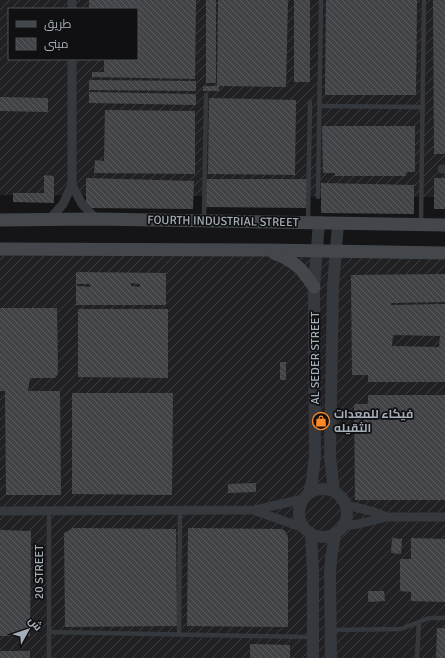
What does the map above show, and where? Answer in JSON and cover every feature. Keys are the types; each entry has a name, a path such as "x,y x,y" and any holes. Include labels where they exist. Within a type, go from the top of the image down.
{"main road":[{"name":"FOURTH INDUSTRIAL STREET","path":"0,220 204,220 445,225"},
{"path":"0,249 267,250 445,253"},
{"path":"267,250 281,255 295,263 306,274 314,287"}],"street":[{"path":"49,220 63,204 72,185 72,60"},
{"path":"72,185 82,204 96,219"},
{"name":"AL SEDER STREET","path":"306,496 312,482 315,456 314,287 317,251 313,222"},
{"name":"AL SEDER STREET","path":"334,491 330,456 333,287 338,222"},
{"path":"0,511 254,510 306,496 321,488 334,491 341,497 346,505 347,512 346,520 339,530 331,560 331,658"},
{"path":"306,496 299,508 299,519 307,531 313,559 313,658"},
{"path":"346,505 387,517"},
{"path":"254,510 307,531 318,537 327,537 339,530 387,517 445,517"}],"lane":[{"path":"318,197 321,0"},
{"path":"421,224 424,0"},
{"path":"204,220 206,95"},
{"path":"310,102 313,222"},
{"path":"320,106 422,107"},
{"name":"20 STREET","path":"49,658 50,511"},
{"path":"180,511 180,634"},
{"path":"331,630 401,629 429,618 445,618"},
{"path":"417,658 419,622"},
{"path":"49,632 313,637"}],"shaded area":[{"path":"0,0 445,0 445,197 0,195"},
{"path":"0,252 445,252 445,658 0,658"}],"building":[{"path":"89,0 196,0 195,79 92,77 92,72 104,72 104,60 138,60 138,8 89,8"},
{"path":"206,0 216,0 216,83 206,83"},
{"path":"218,0 288,0 286,87 219,86 219,91 203,91 203,86 217,86"},
{"path":"294,0 310,0 310,82 294,82"},
{"path":"326,0 417,0 416,95 325,95"},
{"path":"433,0 445,0 445,154 434,154"},
{"path":"89,80 196,81 196,91 89,90"},
{"path":"89,92 196,94 196,105 89,103"},
{"path":"0,97 48,98 48,112 0,111"},
{"path":"209,98 296,100 295,175 208,174"},
{"path":"105,110 195,111 195,174 94,173 95,160 104,161"},
{"path":"322,126 415,126 415,172 406,172 406,176 335,176 335,173 323,173"},
{"path":"44,175 54,176 54,203 13,202 13,193 44,193"},
{"path":"86,178 194,181 193,209 90,208 86,205"},
{"path":"434,178 445,178 445,209 434,209"},
{"path":"206,179 307,179 307,208 206,207"},
{"path":"321,183 414,185 414,214 321,213"},
{"path":"76,272 166,273 166,305 76,305","holes":["131,283 140,284 140,287 131,286","77,284 90,284 90,287 77,286"]},
{"path":"445,274 445,302 391,303 391,305 445,304 445,382 368,382 368,375 352,375 351,275","holes":["393,335 440,336 439,347 392,346"]},
{"path":"0,308 57,308 58,374 55,378 30,378 28,391 60,391 61,495 6,495 5,391 0,391"},
{"path":"78,309 168,309 168,378 78,377"},
{"path":"280,362 286,362 286,380 280,380"},
{"path":"72,393 173,393 172,495 72,494"},
{"path":"368,395 445,395 445,500 355,500 354,404 368,404"},
{"path":"256,483 256,492 228,493 228,484"},
{"path":"73,528 176,529 177,626 65,627 64,533"},
{"path":"188,528 282,529 285,531 288,536 288,627 187,626"},
{"path":"0,530 31,531 30,636 0,636"},
{"path":"392,538 402,539 401,554 391,553"},
{"path":"411,538 445,539 445,602 411,601 411,592 400,591 400,559 411,559"},
{"path":"368,591 384,591 385,601 368,602"},
{"path":"437,628 445,628 445,658 436,658"},
{"path":"250,644 290,645 290,658 250,658"},
{"path":"0,651 30,651 30,658 0,658"}],"place":[{"name":"فيكاء للمعدات الثقيله","path":"321,421"}]}
